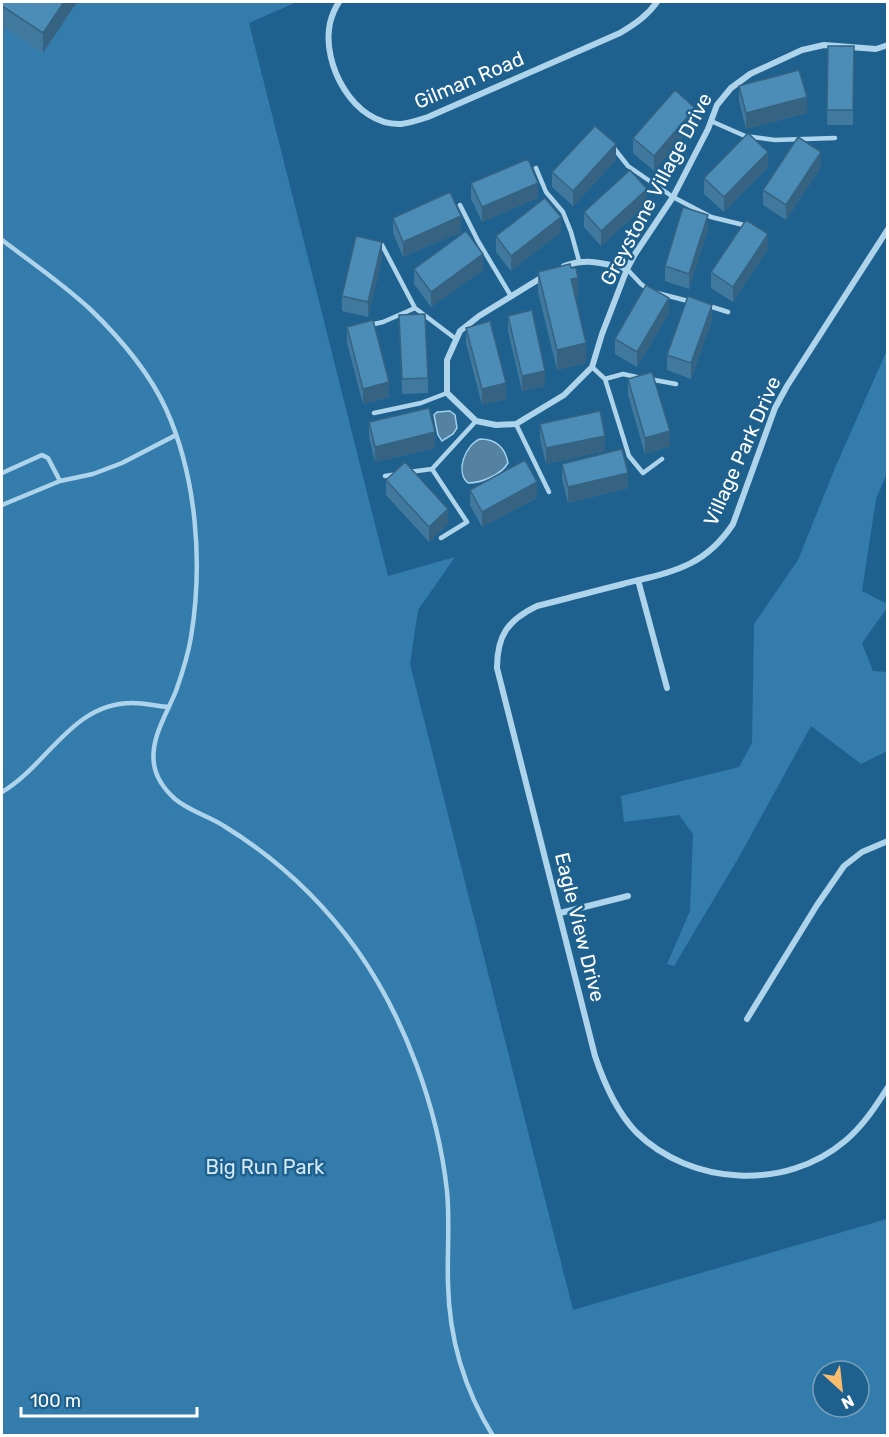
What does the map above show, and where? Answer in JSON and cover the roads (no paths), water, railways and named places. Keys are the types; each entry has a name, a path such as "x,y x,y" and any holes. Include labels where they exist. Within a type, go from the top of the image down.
{"street":[{"name":"Gilman Road","path":"339,2 330,24 329,39 331,53 343,87 349,99 360,109 379,119 399,124 428,117 620,33 636,24 650,12 657,2"},
{"name":"Greystone Village Drive","path":"516,424 564,396 592,367 627,269 673,197 717,105 732,88 750,74 772,62 802,50 824,45 876,49 888,45"},
{"name":"Village Park Drive","path":"502,637 516,617 537,606 680,570 712,550 723,538 736,515 775,408 786,386 888,229"},
{"path":"560,268 579,261 606,263 627,269"},
{"path":"516,424 496,425 476,421 447,393 447,360 460,331 479,316 552,272"},
{"path":"638,580 667,688"},
{"name":"Eagle View Drive","path":"502,637 497,652 498,668 595,1056 611,1096 635,1131 667,1156 692,1168 749,1176 767,1175 808,1164 845,1141 862,1123 888,1087"},
{"path":"747,1019 817,905 844,866 862,852 888,841"},
{"path":"560,913 628,896"}],"lane":[{"path":"711,121 745,136 775,140 835,138"},
{"path":"608,141 628,166 673,197 711,217 754,228"},
{"path":"536,168 546,192 563,212 579,261"},
{"path":"460,205 478,241 511,296"},
{"path":"2,240 88,307 121,342 146,375 165,408 176,435 190,483 196,591 190,640 178,687 156,739 153,762 160,783 178,801 223,825 260,850 295,880 326,912 357,951 383,992 427,1092 441,1145 448,1195 448,1286 451,1325 463,1376 478,1411 493,1436"},
{"path":"373,242 382,245 415,308 456,339"},
{"path":"627,269 640,284 652,292 728,312"},
{"path":"360,327 383,322 415,308"},
{"path":"592,367 605,379 629,456 643,473 662,459"},
{"path":"605,379 623,374 676,384"},
{"path":"374,413 421,403 447,393"},
{"path":"385,476 432,469 476,421"},
{"path":"516,424 549,492"},
{"path":"2,505 60,481 93,474 122,463 176,435"},
{"path":"2,473 42,455 48,458 60,481"},
{"path":"432,469 467,522 441,538"},
{"path":"2,792 21,778 80,720 95,711 132,703 169,707"}],"park label":[{"name":"Big Run Park","path":"265,1167"}]}
